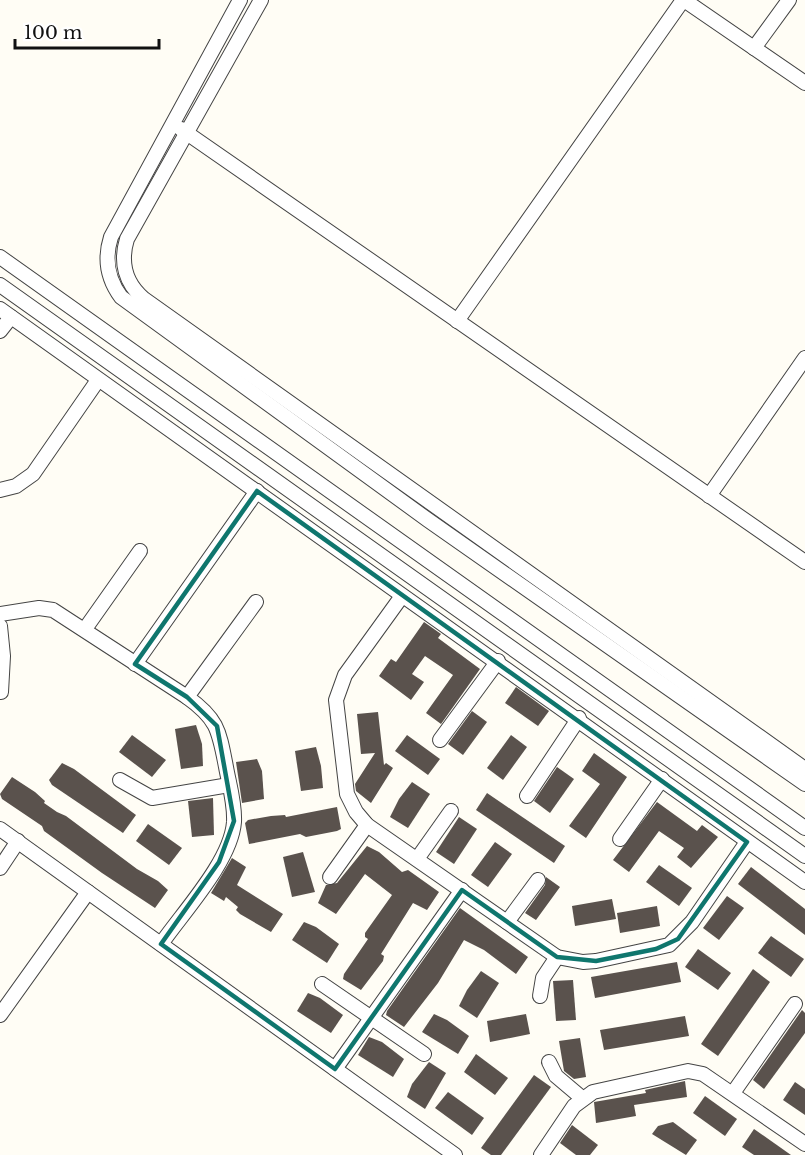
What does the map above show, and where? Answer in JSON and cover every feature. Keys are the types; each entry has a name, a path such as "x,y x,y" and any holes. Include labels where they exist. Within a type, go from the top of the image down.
{"street":[{"path":"240,0 114,230 107,261 110,277 121,297 178,332 438,507 805,769"},
{"path":"261,0 131,231 123,255 125,272 132,287 178,332 428,520 805,784"},
{"path":"457,321 684,0 805,83"},
{"path":"754,48 789,0"},
{"path":"174,124 805,562"},
{"path":"0,257 805,828"},
{"path":"0,285 562,681 805,856"},
{"path":"0,331 5,313 402,596 579,718 805,882"},
{"path":"709,495 805,358"},
{"path":"0,490 16,486 33,474 98,380"},
{"path":"135,664 257,491"},
{"path":"428,520 438,507"},
{"path":"85,629 140,551"},
{"path":"402,596 345,675 336,700 347,794 356,812 367,825 557,957 589,962 669,945 692,922 747,842"},
{"path":"187,698 256,602"},
{"path":"0,614 46,608 85,629 187,698 204,710 217,726 234,821 227,848 161,944"},
{"path":"0,626 3,656 1,692"},
{"path":"440,740 498,661"},
{"path":"549,698 562,681"},
{"path":"527,796 579,718"},
{"path":"620,839 662,779"},
{"path":"120,780 152,798 229,784"},
{"path":"417,859 450,812"},
{"path":"330,877 367,825"},
{"path":"0,829 455,1155"},
{"path":"0,868 18,842"},
{"path":"507,922 537,880"},
{"path":"335,1069 462,890"},
{"path":"0,1015 88,892"},
{"path":"540,996 543,978 557,957"},
{"path":"322,984 424,1054"},
{"path":"733,1093 795,1004"},
{"path":"549,1062 556,1076 582,1098"},
{"path":"541,1155 582,1098 603,1089 688,1071 703,1074 805,1144"}],"highlighted area":[{"path":"257,491 747,842 678,939 656,949 596,961 557,957 462,890 335,1069 161,944 219,862 234,821 217,726 187,697 135,664"}],"building":[{"path":"424,622 441,634 438,638 480,669 441,724 426,713 453,675 425,656 412,674 424,682 411,700 379,676 391,659 396,662"},
{"path":"516,687 549,711 538,726 505,703"},
{"path":"472,711 487,722 463,755 448,744"},
{"path":"378,712 384,765 386,763 393,768 371,803 356,791 355,784 375,753 361,754 357,714"},
{"path":"196,725 202,744 203,766 181,769 175,729"},
{"path":"132,735 166,760 152,777 119,752"},
{"path":"407,735 440,759 428,775 395,751"},
{"path":"511,735 527,747 503,780 487,768"},
{"path":"316,747 323,788 301,791 295,751"},
{"path":"594,753 627,777 586,838 569,826 600,784 582,771"},
{"path":"257,759 262,771 264,799 242,803 236,762"},
{"path":"62,763 74,769 136,815 123,833 52,785 49,780"},
{"path":"557,767 574,779 550,813 534,801"},
{"path":"12,777 35,792 45,801 44,803 66,816 168,890 155,908 102,873 44,831 42,826 2,799 0,794"},
{"path":"412,782 430,794 408,828 390,817 399,799"},
{"path":"487,793 565,846 554,863 476,810"},
{"path":"213,798 214,835 192,837 188,801"},
{"path":"657,802 697,831 702,825 718,837 691,868 677,857 684,848 659,831 629,872 613,860"},
{"path":"337,807 341,829 337,831 306,837 300,834 249,844 245,823 248,820 271,816 285,815 286,817"},
{"path":"459,817 477,829 454,864 436,852"},
{"path":"148,824 182,848 169,865 136,841"},
{"path":"495,842 512,854 488,887 471,875"},
{"path":"367,846 379,852 402,872 408,870 439,892 427,910 413,903 381,954 384,956 383,961 361,990 343,979 344,974 368,939 365,933 392,895 365,874 336,914 318,903 326,885 337,883"},
{"path":"303,852 315,892 292,897 283,857"},
{"path":"232,858 246,867 237,885 283,914 271,932 240,914 236,910 238,907 226,897 224,901 211,893"},
{"path":"659,865 692,888 679,906 646,882"},
{"path":"751,867 805,909 805,935 738,884"},
{"path":"546,877 560,887 536,920 525,913 545,885"},
{"path":"727,896 744,908 719,940 703,928"},
{"path":"612,899 616,919 575,926 572,906"},
{"path":"657,906 660,926 620,933 617,913"},
{"path":"460,908 528,957 516,974 484,950 464,940 438,983 404,1027 386,1015 387,1011"},
{"path":"304,922 316,927 339,944 327,963 292,940"},
{"path":"771,936 804,959 791,977 758,953"},
{"path":"698,949 731,973 718,990 685,967"},
{"path":"677,962 681,982 595,998 591,977"},
{"path":"753,969 770,982 718,1056 701,1044"},
{"path":"481,971 499,983 477,1018 459,1006"},
{"path":"573,980 576,1020 556,1021 553,981"},
{"path":"308,993 320,998 343,1015 331,1033 297,1011"},
{"path":"802,1010 805,1013 805,1033 764,1089 753,1080"},
{"path":"434,1014 447,1020 469,1036 458,1054 422,1032"},
{"path":"526,1014 530,1034 490,1042 487,1021"},
{"path":"685,1016 689,1036 604,1050 600,1030"},
{"path":"369,1037 382,1042 404,1059 393,1077 358,1055"},
{"path":"580,1038 586,1077 574,1079 564,1071 559,1041"},
{"path":"476,1054 508,1078 495,1095 464,1072"},
{"path":"429,1062 446,1073 425,1109 407,1097 412,1084"},
{"path":"534,1075 551,1087 501,1155 491,1155 481,1148"},
{"path":"685,1081 687,1097 634,1105 636,1116 596,1123 594,1102 646,1093 645,1090"},
{"path":"795,1082 805,1089 805,1115 783,1100"},
{"path":"448,1092 484,1118 472,1135 435,1108"},
{"path":"705,1096 737,1119 725,1136 693,1113"},
{"path":"673,1122 697,1140 686,1155 652,1134 658,1126"},
{"path":"572,1125 598,1145 590,1155 576,1155 560,1143"},
{"path":"754,1129 791,1155 754,1155 742,1147"}]}
